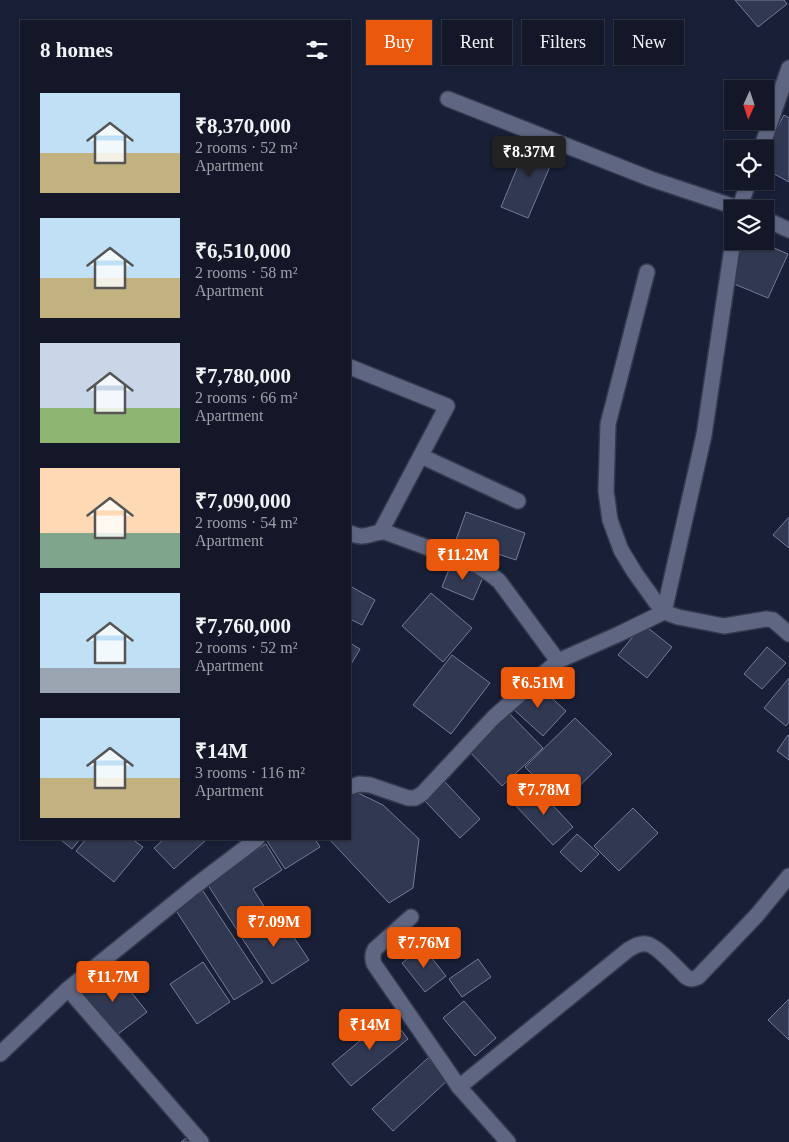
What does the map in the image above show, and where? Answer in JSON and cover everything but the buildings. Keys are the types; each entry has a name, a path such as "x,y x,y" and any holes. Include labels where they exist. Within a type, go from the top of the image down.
{"street":[{"path":"764,140 789,68"},
{"path":"448,99 651,179 724,203"},
{"path":"774,223 789,230"},
{"path":"664,612 704,435 732,250"},
{"path":"646,272 608,424 606,491 610,520 621,550 655,602 664,612 678,617 724,626 766,618 773,620 789,634"},
{"path":"351,367 448,406 381,531"},
{"path":"421,456 518,501"},
{"path":"351,534 361,537 381,531 478,566 498,581 558,661"},
{"path":"351,787 359,784 370,785 408,798 415,798 422,794 494,717 558,661 664,612"},
{"path":"0,1054 68,989 195,886 256,840"},
{"path":"459,1087 636,945 649,944 689,979 698,977 757,915 789,876"},
{"path":"412,917 375,949 372,958 374,964 459,1087 508,1142"},
{"path":"68,989 201,1142"}]}
